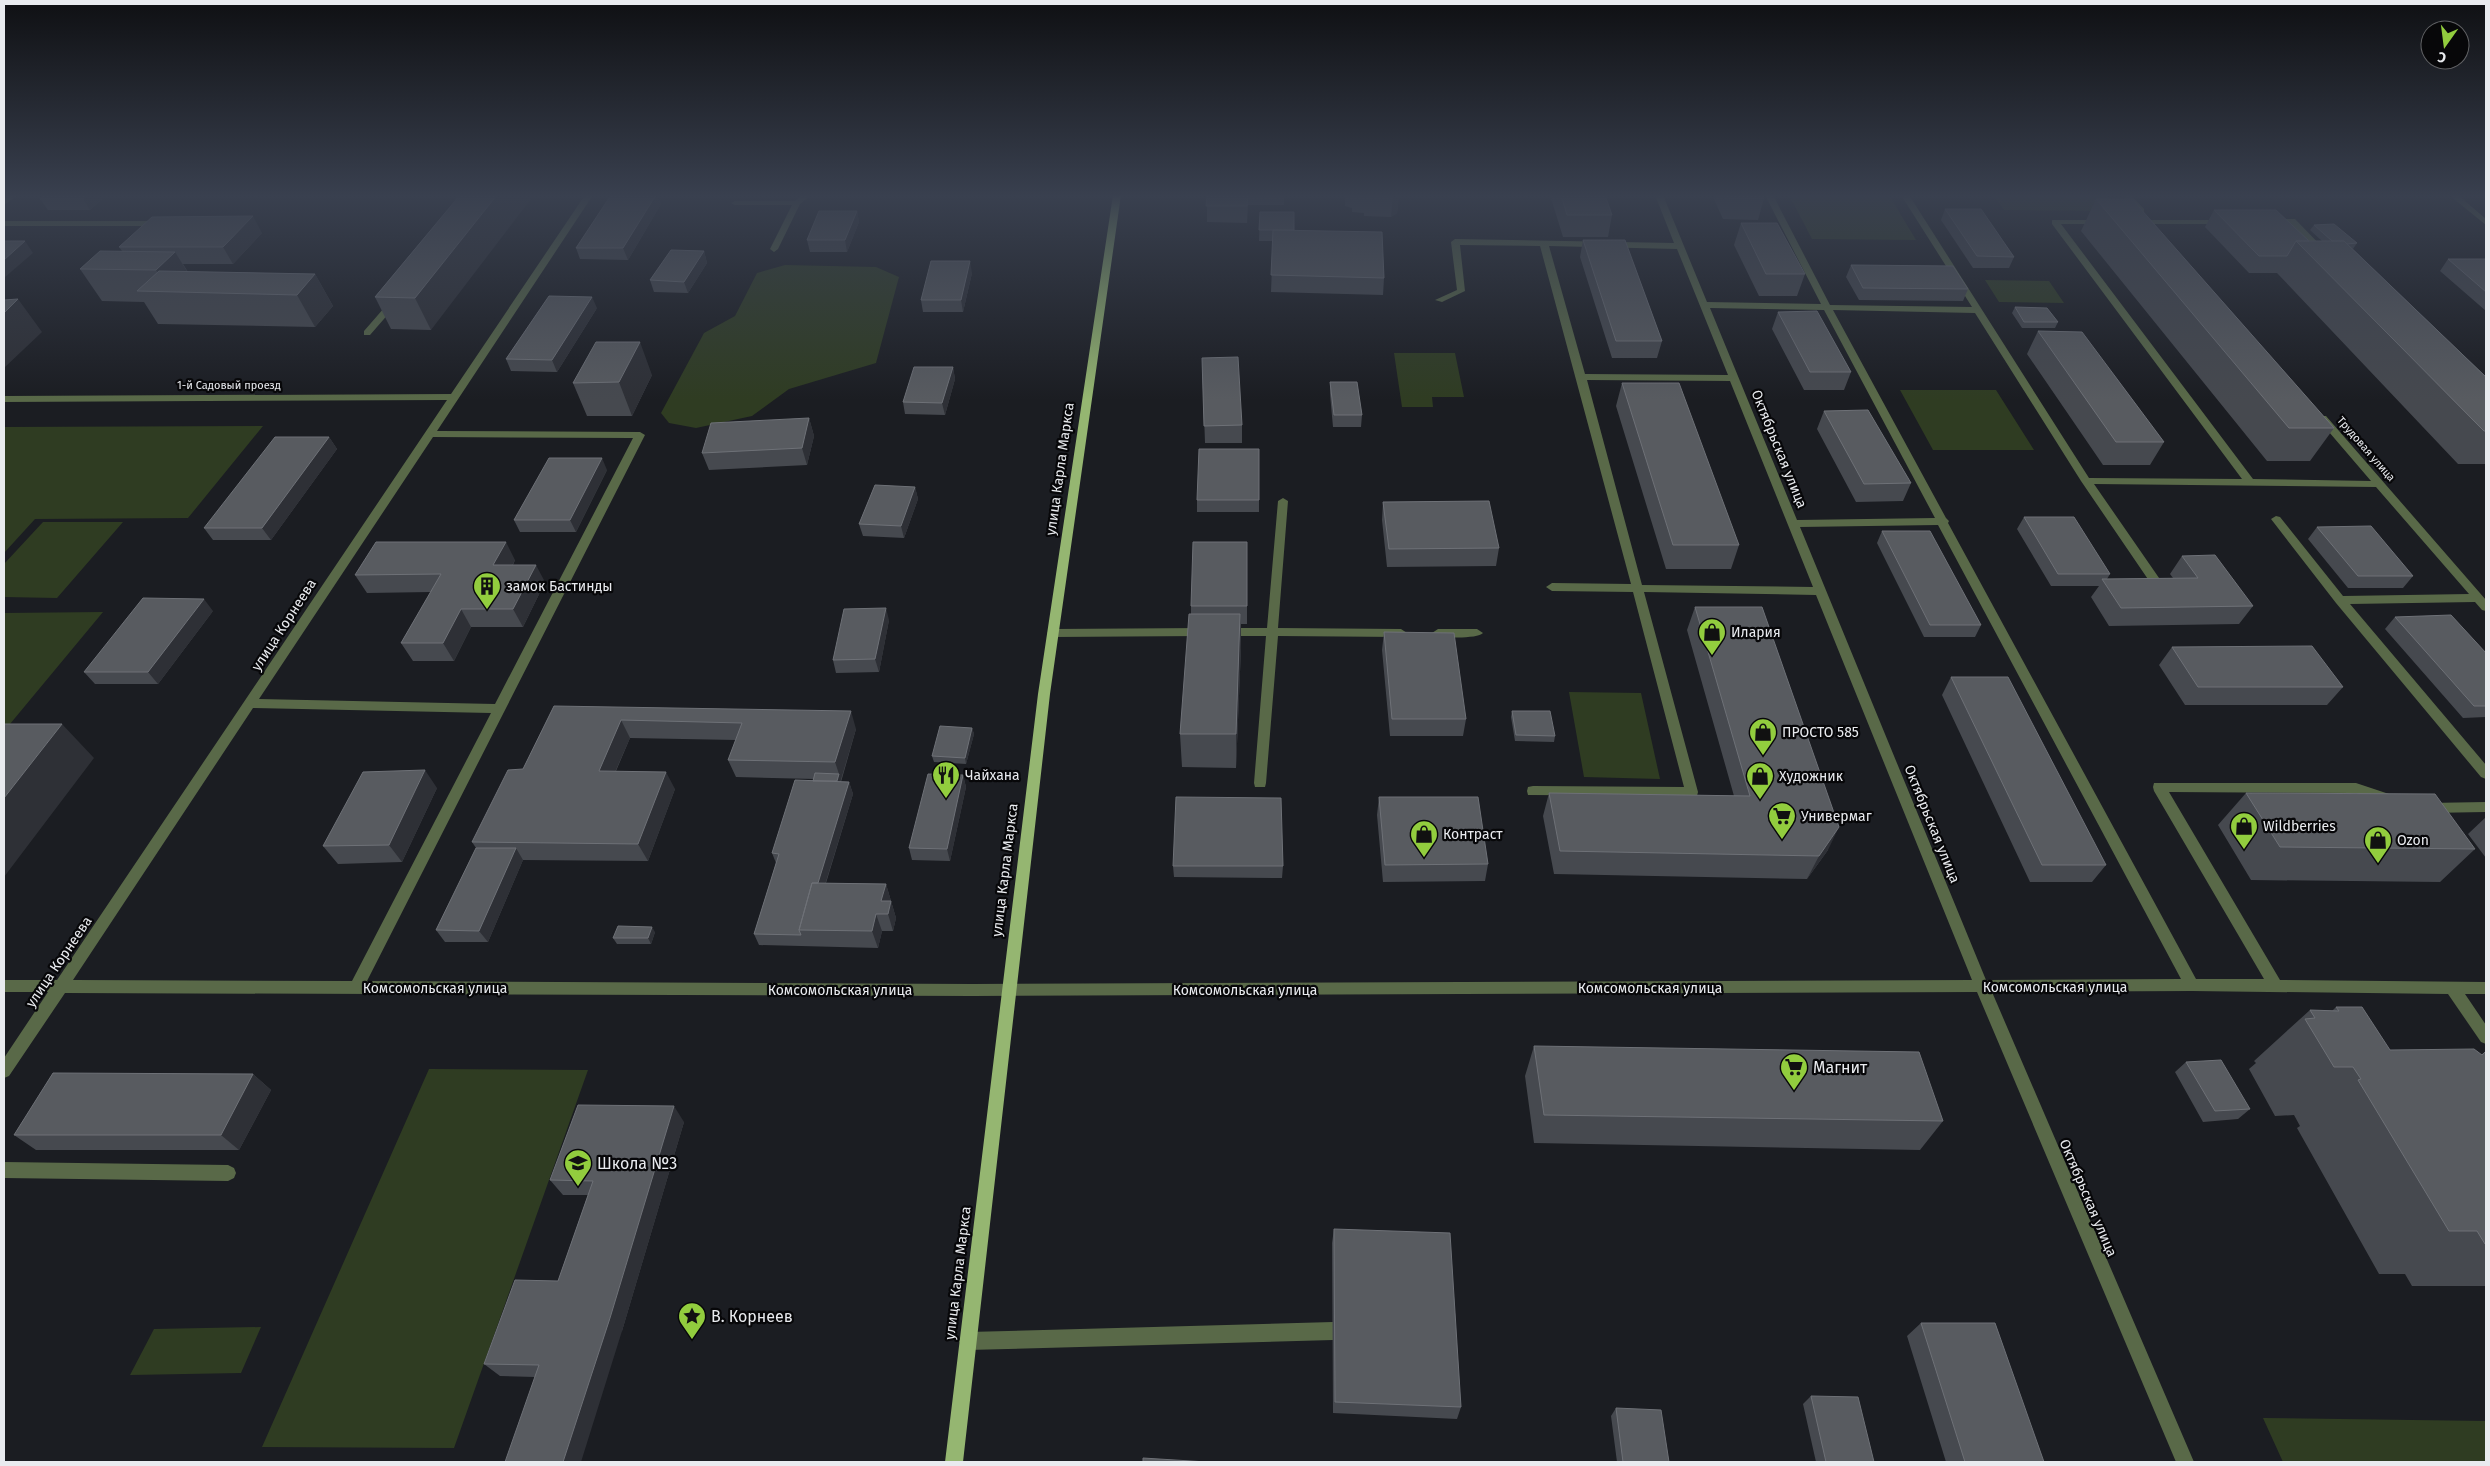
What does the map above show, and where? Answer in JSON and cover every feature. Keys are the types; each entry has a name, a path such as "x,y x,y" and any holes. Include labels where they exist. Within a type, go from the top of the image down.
{"main road":[{"name":"улица Карла Маркса","path":"954,1462 1008,990 1053,633 1107,263"}],"street":[{"name":"улица Корнеева","path":"4,1071 543,263"},
{"path":"1438,300 1461,291 1459,263"},
{"path":"1533,791 1692,792 1639,589 1550,263"},
{"name":"Октябрьская улица","path":"1686,263 1982,987 2185,1462"},
{"path":"1804,263 2192,985"},
{"path":"1947,263 2086,481 2160,588"},
{"path":"2086,263 2250,484"},
{"path":"368,334 398,297"},
{"path":"1703,305 1976,310"},
{"path":"1582,378 1733,378"},
{"name":"1-й Садовый проезд","path":"4,399 454,397"},
{"name":"Трудовая улица","path":"2315,409 2483,603"},
{"path":"356,988 501,709 593,522 640,435 428,434"},
{"path":"2086,481 2381,484"},
{"path":"1260,783 1284,501"},
{"path":"2276,519 2340,600 2486,774"},
{"path":"1792,524 1944,521"},
{"path":"1552,587 1820,591"},
{"path":"2340,600 2483,603"},
{"path":"1053,633 1411,633"},
{"path":"1430,633 1477,633"},
{"path":"250,704 501,709"},
{"path":"2276,986 2160,787 2356,788 2397,803"},
{"path":"2413,808 2486,807"},
{"name":"Комсомольская улица","path":"4,986 1008,990 2192,985 2486,988"},
{"path":"2452,988 2486,1037"},
{"path":"4,1170 228,1173"},
{"path":"968,1340 1332,1331"}],"green space":[{"path":"785,265 876,267 899,277 876,363 789,389 752,416 696,428 669,423 661,413 704,333 735,316 757,273"},
{"path":"1985,280 2049,281 2064,303 1999,302"},
{"path":"1394,353 1455,353 1464,397 1432,397 1433,407 1402,407"},
{"path":"1900,390 1996,390 2034,450 1933,450"},
{"path":"263,426 188,518 35,519 4,553 4,427"},
{"path":"43,522 123,522 57,598 4,597 4,564"},
{"path":"103,612 10,724 4,727 4,613"},
{"path":"1569,692 1641,693 1660,779 1584,777"},
{"path":"429,1069 588,1070 454,1448 262,1447"},
{"path":"261,1327 241,1373 130,1375 154,1329"},
{"path":"2263,1418 2486,1421 2486,1462 2283,1462"}],"building":[{"path":"86,263 163,263 156,270 80,269"},
{"path":"403,263 443,263 415,298 375,297"},
{"path":"662,263 696,263 684,282 650,280"},
{"path":"930,263 969,263 961,300 921,300"},
{"path":"1272,263 1383,263 1384,278 1271,275"},
{"path":"1591,263 1634,263 1662,341 1616,341"},
{"path":"1761,263 1799,263 1805,274 1766,274"},
{"path":"2150,263 2189,263 2334,428 2289,428"},
{"path":"2318,263 2367,263 2486,377 2486,431"},
{"path":"2453,263 2486,263 2486,292"},
{"path":"1851,265 1953,266 1968,289 1863,288"},
{"path":"159,271 315,274 297,295 137,291"},
{"path":"549,296 592,297 552,360 506,359"},
{"path":"18,299 4,313 4,300"},
{"path":"2015,307 2047,308 2058,322 2024,322"},
{"path":"1817,311 1851,372 1810,372 1778,312"},
{"path":"2038,331 2082,332 2164,442 2116,442"},
{"path":"596,342 640,342 619,382 573,383"},
{"path":"1238,357 1242,425 1204,426 1202,358"},
{"path":"914,367 953,367 942,403 903,402"},
{"path":"1330,382 1357,382 1362,415 1334,415"},
{"path":"1622,383 1679,383 1739,545 1673,545"},
{"path":"1868,410 1911,483 1864,484 1824,411"},
{"path":"809,418 802,448 702,453 711,423"},
{"path":"275,437 329,437 262,528 204,528"},
{"path":"1199,449 1259,449 1259,500 1197,500"},
{"path":"549,458 602,458 570,520 514,520"},
{"path":"875,485 915,487 901,526 859,524"},
{"path":"1489,501 1499,548 1389,549 1383,502"},
{"path":"2024,517 2074,517 2110,574 2058,574"},
{"path":"2371,526 2413,576 2358,576 2317,527"},
{"path":"1882,531 1930,531 1981,625 1930,625"},
{"path":"376,542 506,542 493,565 536,565 513,609 461,609 443,643 401,643 441,574 355,575"},
{"path":"1193,542 1247,542 1247,606 1191,606"},
{"path":"2215,555 2253,606 2121,608 2102,579 2198,578 2182,556"},
{"path":"143,598 204,599 148,672 84,672"},
{"path":"1695,607 1762,607 1839,827 1819,856 1560,851 1549,793 1750,796"},
{"path":"886,608 875,659 833,660 844,609"},
{"path":"1189,614 1240,614 1236,734 1180,734"},
{"path":"2451,615 2486,653 2486,706 2474,706 2395,617"},
{"path":"1384,632 1454,633 1466,719 1392,719"},
{"path":"2312,646 2343,687 2198,687 2172,647"},
{"path":"1951,677 2008,677 2106,865 2042,865"},
{"path":"554,706 851,711 835,762 728,760 742,723 621,720 599,771 666,772 638,844 472,842 508,770 523,769"},
{"path":"1512,711 1550,711 1555,736 1516,735"},
{"path":"4,724 62,724 4,798"},
{"path":"940,726 972,728 965,758 932,756"},
{"path":"425,770 389,845 323,846 363,772"},
{"path":"815,773 839,774 837,781 813,781"},
{"path":"928,774 963,775 947,849 909,848"},
{"path":"795,780 849,782 818,883 812,883 799,930 801,935 754,934 779,854 772,853"},
{"path":"2246,793 2435,794 2475,849 2280,847"},
{"path":"1176,797 1281,798 1283,866 1173,866"},
{"path":"1379,797 1478,797 1488,864 1385,865"},
{"path":"476,848 516,848 479,931 436,930"},
{"path":"812,883 886,884 881,901 891,901 888,914 876,914 872,931 799,930"},
{"path":"618,926 652,927 648,938 613,938"},
{"path":"2336,1007 2362,1007 2390,1050 2474,1049 2482,1055 2486,1051 2486,1244 2477,1231 2449,1231 2358,1080 2361,1079 2353,1067 2334,1067 2305,1019 2315,1018 2310,1010 2339,1011"},
{"path":"1534,1046 1919,1052 1943,1121 1544,1115"},
{"path":"2221,1060 2250,1109 2215,1111 2186,1062"},
{"path":"53,1073 253,1074 221,1135 14,1135"},
{"path":"578,1105 674,1106 610,1318 563,1462 505,1462 539,1365 484,1364 515,1280 558,1281 593,1181 550,1180"},
{"path":"1334,1229 1450,1233 1461,1407 1335,1402"},
{"path":"1921,1323 1995,1323 2044,1462 1965,1462"},
{"path":"1811,1396 1858,1397 1874,1462 1826,1462"},
{"path":"1616,1408 1661,1410 1669,1462 1623,1462"},
{"path":"1143,1458 1207,1462 1143,1462"}],"place":[{"name":"замок Бастинды","path":"487,610"},
{"name":"Илария","path":"1712,656"},
{"name":"ПРОСТО 585","path":"1763,756"},
{"name":"Чайхана","path":"946,799"},
{"name":"Художник","path":"1760,800"},
{"name":"Универмаг","path":"1782,840"},
{"name":"Wildberries","path":"2244,850"},
{"name":"Контраст","path":"1424,858"},
{"name":"Ozon","path":"2378,864"},
{"name":"Магнит","path":"1794,1091"},
{"name":"Школа №3","path":"578,1187"},
{"name":"В. Корнеев","path":"692,1340"}]}
